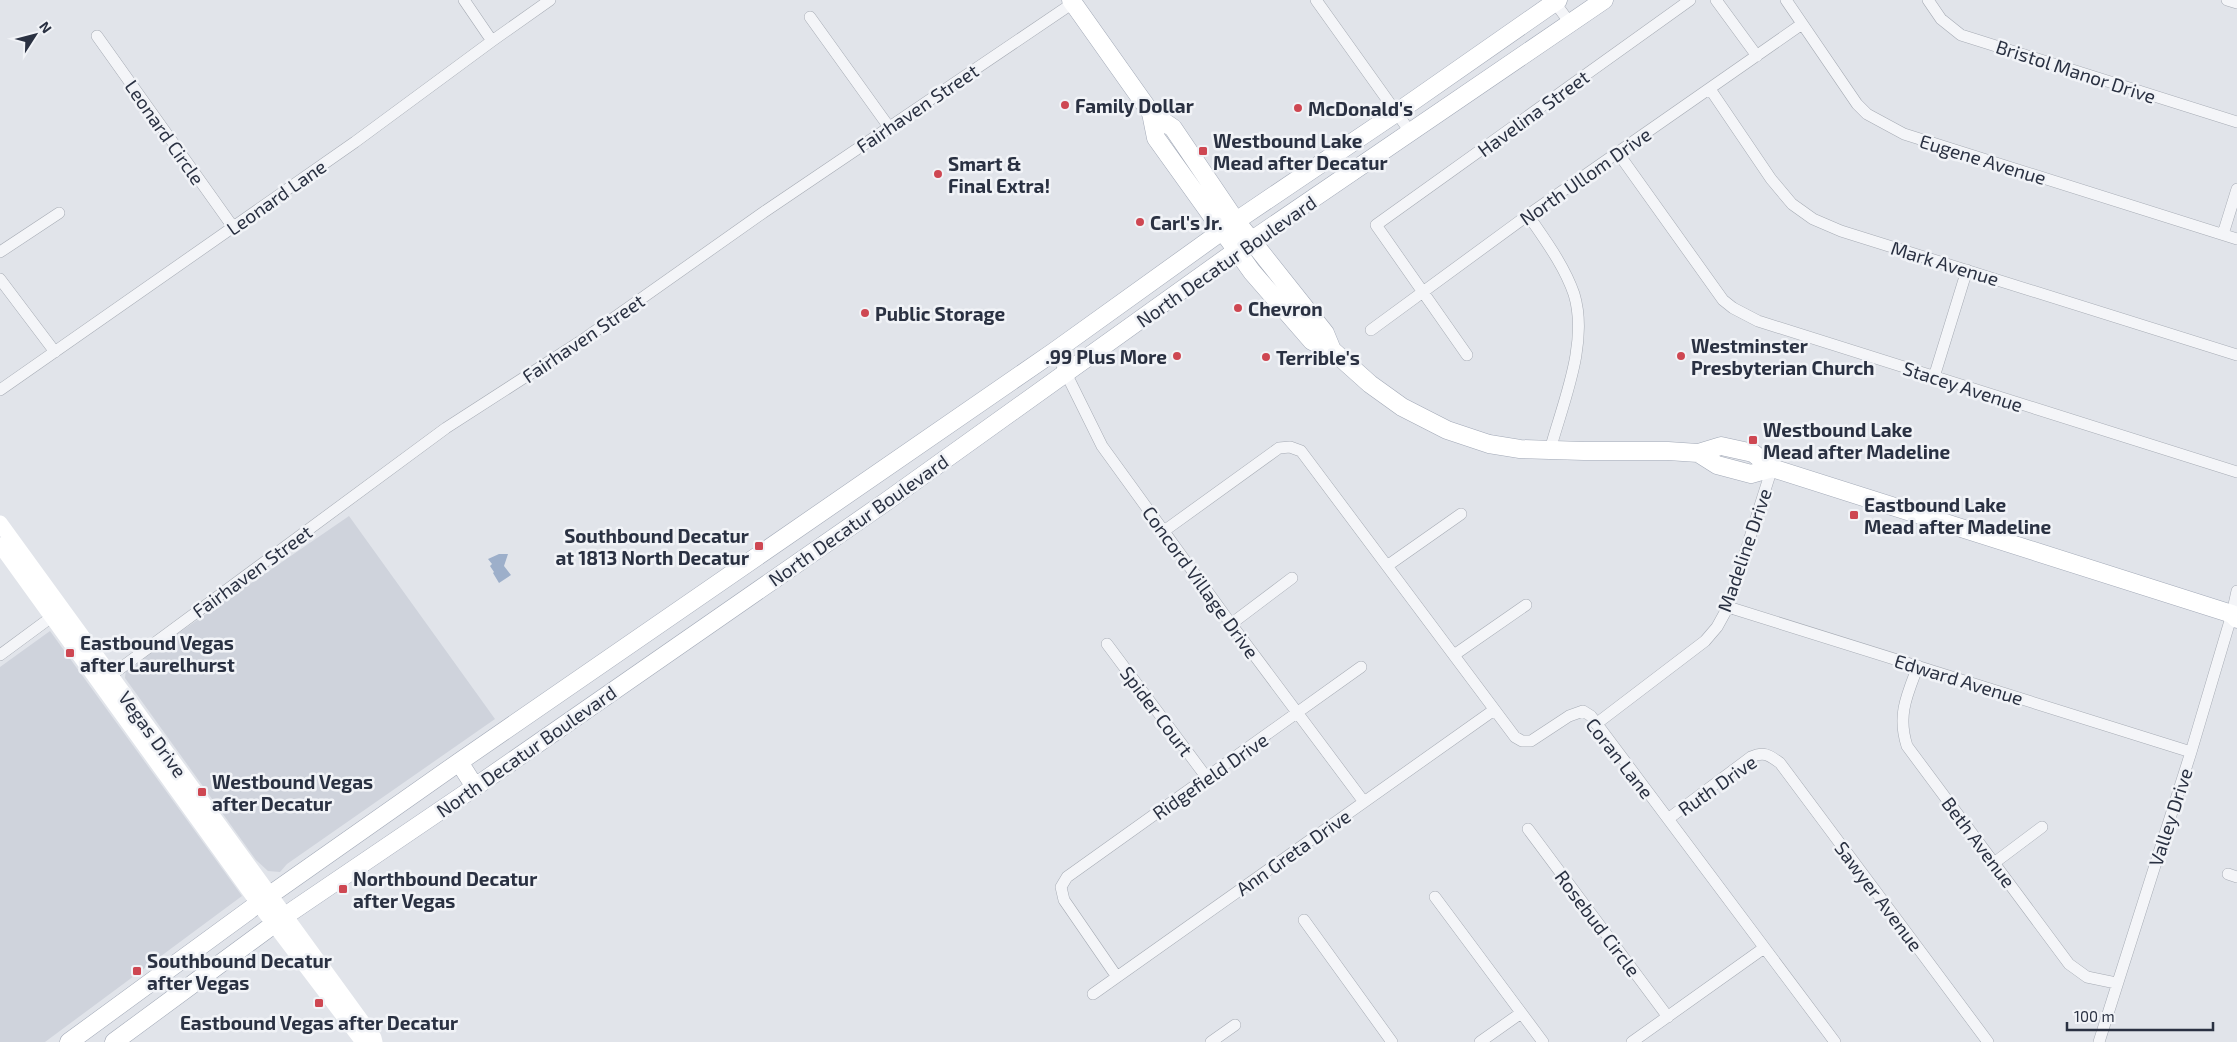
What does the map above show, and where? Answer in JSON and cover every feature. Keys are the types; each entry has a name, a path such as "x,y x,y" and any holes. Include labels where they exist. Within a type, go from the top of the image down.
{"main road":[{"name":"North Decatur Boulevard","path":"114,1042 279,920 475,787 887,501 1236,251 1411,134 1604,0"},
{"path":"1072,1 1152,113 1156,138 1228,226 1251,241 1325,333 1332,350"},
{"name":"North Decatur Boulevard","path":"69,1042 264,899 459,762 1055,351 1228,226 1396,113 1555,1"},
{"path":"1228,226 1236,251 1312,342 1332,350 1370,384 1402,406 1447,430 1489,444 1520,449 1698,453 1717,465 1751,474 1772,468 2235,616"},
{"path":"870,477 887,501"},
{"name":"Vegas Drive","path":"0,523 57,613 279,920 363,1042"},
{"name":"Vegas Drive","path":"0,545 57,613"},
{"path":"682,609 698,631"},
{"path":"459,762 475,787"},
{"name":"Vegas Drive","path":"279,920 374,1038 375,1042"}],"street":[{"path":"464,0 492,40"},
{"name":"Leonard Lane","path":"0,390 355,142 492,40 550,0"},
{"path":"1316,0 1411,134"},
{"name":"Havelina Street","path":"1422,294 1376,225 1690,0"},
{"path":"1716,0 1757,56"},
{"name":"Eugene Avenue","path":"1786,0 1857,104 1867,114 1904,134 2237,239"},
{"name":"Bristol Manor Drive","path":"1928,0 1941,19 1961,35 2237,122"},
{"path":"2227,0 2237,3"},
{"name":"Fairhaven Street","path":"105,679 446,428 584,339 1072,1"},
{"path":"1555,1 1570,23"},
{"path":"810,18 888,127"},
{"name":"North Ullom Drive","path":"1371,330 1528,215 1802,24"},
{"name":"Leonard Circle","path":"97,36 233,227"},
{"name":"Mark Avenue","path":"1710,89 1771,178 1792,204 1813,219 1841,231 2237,355"},
{"name":"Stacey Avenue","path":"1618,152 1723,300 1733,308 1758,321 2237,472"},
{"path":"2223,234 2237,188"},
{"path":"0,252 59,213"},
{"path":"1528,215 1565,273 1574,294 1578,313 1577,352 1550,450"},
{"path":"1934,377 1967,270"},
{"path":"0,279 55,352"},
{"path":"1422,294 1466,355"},
{"name":"Concord Village Drive","path":"1055,351 1102,446 1297,714 1364,802"},
{"name":"Coran Lane","path":"1164,531 1279,448 1290,447 1301,451 1515,737 1522,741 1531,741 1569,716 1583,711 1591,716 1835,1042"},
{"name":"Madeline Drive","path":"1596,724 1705,641 1717,627 1728,607 1772,468"},
{"path":"1387,566 1461,514"},
{"path":"1231,624 1292,578"},
{"name":"Valley Drive","path":"2099,1042 2116,983 2235,616 2237,591"},
{"path":"1454,655 1526,604"},
{"name":"Edward Avenue","path":"1728,607 2191,752"},
{"path":"0,655 57,613"},
{"name":"Spider Court","path":"1107,644 1206,778"},
{"name":"Beth Avenue","path":"1918,666 1902,717 1902,732 1907,746 2070,964 2087,976 2116,983"},
{"name":"Ridgefield Drive","path":"1117,977 1064,900 1061,887 1067,877 1361,667"},
{"name":"Ann Greta Drive","path":"1092,994 1494,710"},
{"name":"Ruth Drive","path":"1668,819 1751,757 1767,753"},
{"name":"Sawyer Avenue","path":"1767,753 1780,763 1988,1042"},
{"path":"1994,862 2042,827"},
{"name":"Rosebud Circle","path":"1528,829 1668,1017"},
{"path":"1435,897 1542,1042"},
{"path":"1304,920 1392,1042"},
{"path":"1632,1042 1764,948"},
{"path":"1480,1042 1521,1013"},
{"path":"1211,1042 1235,1025"}],"shaded area":[{"path":"349,516 495,719 287,864 280,872 268,871 256,860 125,678 126,669"},
{"path":"50,631 242,896 45,1042 0,1042 0,667"}],"water":[{"path":"499,554 508,554 504,566 511,575 499,583 490,566 492,564 488,559"}],"place":[{"name":"Family Dollar","path":"1065,105"},
{"name":"McDonald's","path":"1298,108"},
{"name":"Westbound Lake Mead after Decatur","path":"1203,151"},
{"name":"Smart & Final Extra!","path":"938,174"},
{"name":"Carl's Jr.","path":"1140,222"},
{"name":"Chevron","path":"1238,308"},
{"name":"Public Storage","path":"865,313"},
{"name":".99 Plus More","path":"1177,356"},
{"name":"Westminster Presbyterian Church","path":"1681,356"},
{"name":"Terrible's","path":"1266,357"},
{"name":"Westbound Lake Mead after Madeline","path":"1753,440"},
{"name":"Eastbound Lake Mead after Madeline","path":"1854,515"},
{"name":"Southbound Decatur at 1813 North Decatur","path":"759,546"},
{"name":"Eastbound Vegas after Laurelhurst","path":"70,653"},
{"name":"Westbound Vegas after Decatur","path":"202,792"},
{"name":"Northbound Decatur after Vegas","path":"343,889"},
{"name":"Southbound Decatur after Vegas","path":"137,971"},
{"name":"Eastbound Vegas after Decatur","path":"319,1003"}]}
